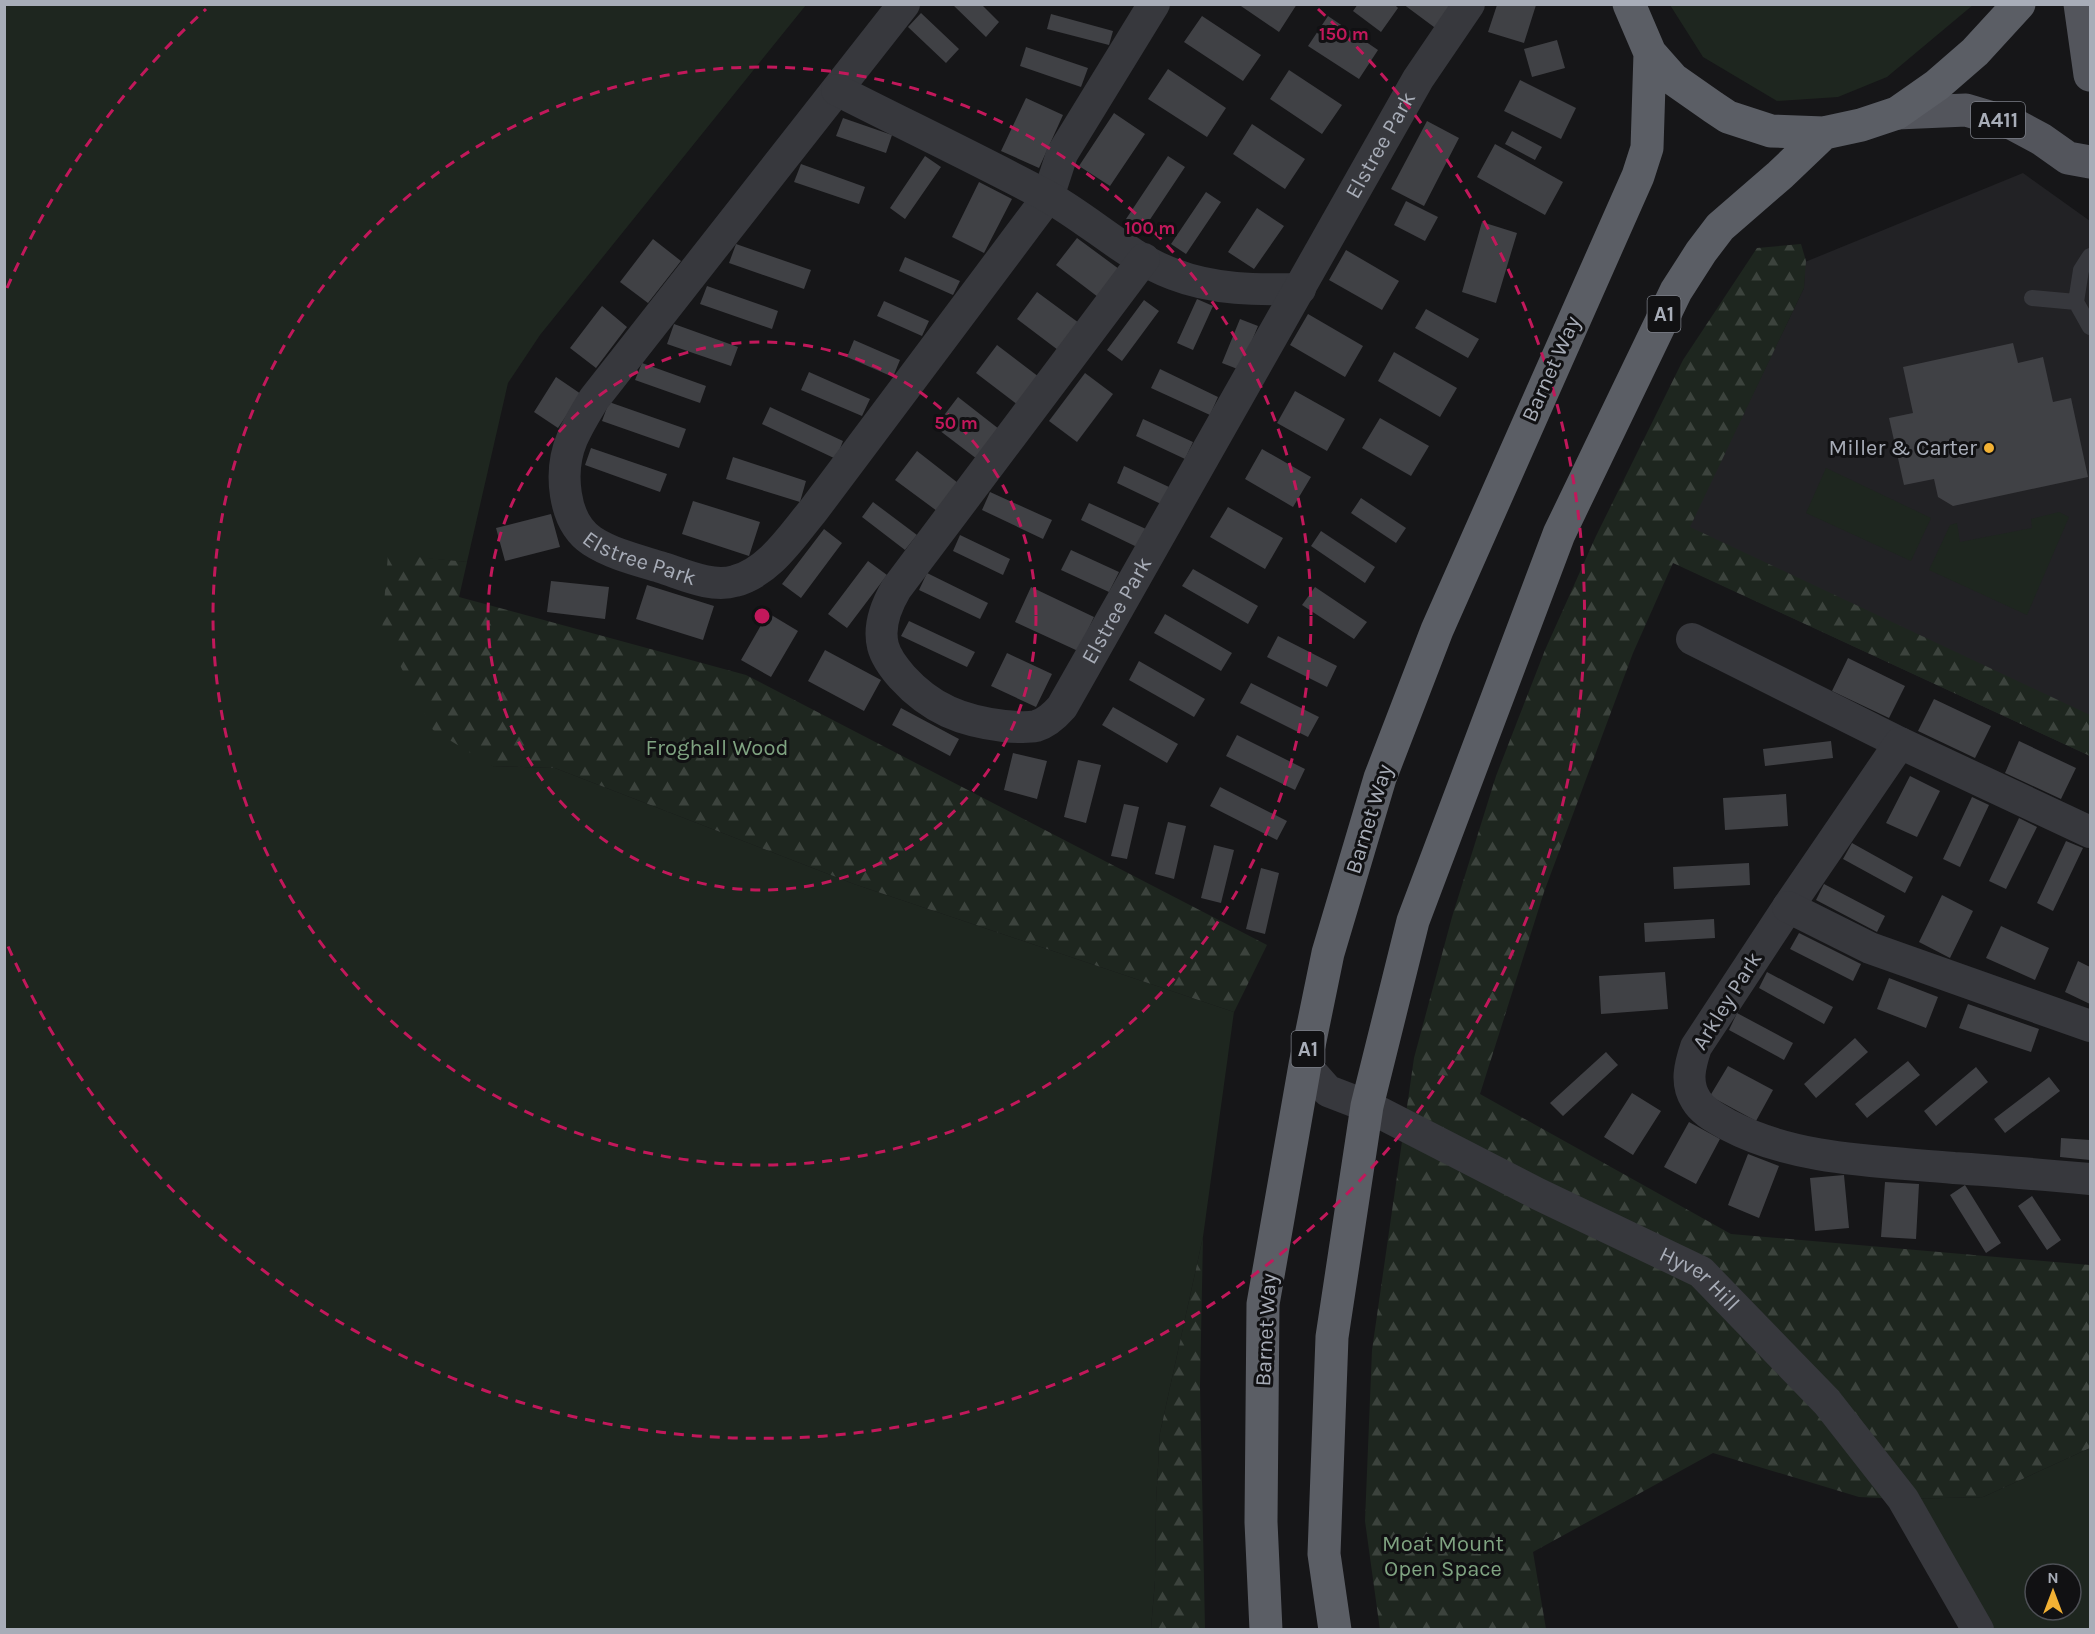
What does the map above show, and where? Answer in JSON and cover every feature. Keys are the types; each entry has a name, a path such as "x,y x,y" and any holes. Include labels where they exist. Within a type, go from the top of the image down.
{"highway":[{"path":"1629,4 1650,53 1673,79 1728,117 1771,131 1824,133 1861,125 1897,113 1937,85 1975,52 2019,4"},
{"name":"Barnet Way","path":"1266,1629 1261,1522 1263,1304 1305,1065 1328,953 1380,778 1437,630 1638,176 1647,148 1650,53"},
{"name":"A1","path":"1335,1629 1324,1554 1332,1337 1367,1106 1413,921 1559,534 1676,291 1720,227 1824,133"}],"main road":[{"path":"2080,4 2091,75"},
{"name":"A411","path":"1897,113 1966,110 2013,124 2042,139 2068,158 2091,162"}],"street":[{"name":"Elstree Park","path":"904,4 594,399 581,420 571,441 565,482 568,504 576,525 590,540 614,552 706,582 734,582 753,574 773,558 812,512 1048,196 1062,154 1154,4"},
{"name":"Elstree Park","path":"1144,260 896,589 887,605 882,624 883,647 892,666 914,690 939,708 967,719 1014,727 1037,726 1052,718 1062,707 1418,79 1469,4"},
{"path":"837,90 1048,196 1144,260 1172,274 1207,285 1260,290 1300,289"},
{"path":"1692,639 1900,743 2091,832"},
{"name":"Arkley Park","path":"1900,743 1696,1047 1689,1067 1689,1082 1696,1100 1710,1115 1752,1136 1780,1146 1812,1153 1859,1160 2091,1179"},
{"path":"1788,907 1870,948 2091,1026"},
{"name":"Hyver Hill","path":"1305,1065 1328,1091 1367,1106 1538,1194 1701,1272 1827,1402 1903,1499 1978,1629"}],"lane":[{"path":"2091,256 2081,270 2076,302 2091,327"},
{"path":"2032,298 2076,302"}],"shaded area":[{"path":"2023,173 2090,221 2090,756 1672,562 1804,288 1805,262"}],"green space":[{"path":"5,5 806,5 540,335 508,383 467,562 388,555 492,766 555,768 854,884 1234,1012 1203,1237 1160,1433 1151,1629 5,1630"},
{"path":"1670,5 1973,5 1887,77 1838,97 1777,101 1703,57"},
{"name":"Moat Mount Open Space","path":"1801,244 1806,261 1804,288 1690,527 2090,715 2090,756 1673,563 1633,653 1544,892 1480,1094 1731,1234 2090,1265 2090,1448 1983,1497 1903,1499 1859,1497 1713,1453 1533,1552 1546,1629 1380,1630 1365,1521 1372,1350 1414,1058 1452,917 1496,776 1545,650 1596,536 1683,360 1757,248"},
{"path":"1826,468 1931,518 1911,561 1806,513"},
{"path":"2059,512 2069,517 2027,615 1929,570 1950,525 1957,523 1960,542 2032,528 2031,519"},
{"name":"Froghall Wood","path":"388,554 467,562 459,597 746,675 1267,945 1234,1012 854,884 555,768 492,766 433,730 382,630"},
{"path":"1203,1237 1200,1386 1205,1629 1151,1629 1160,1433"},
{"path":"2090,1448 2090,1629 1978,1629 1903,1499 1983,1497"}],"building":[{"path":"952,4 981,4 999,22 986,37"},
{"path":"1238,4 1297,4 1279,32"},
{"path":"1358,4 1394,4 1398,8 1381,32 1353,11"},
{"path":"1403,4 1456,4 1438,30"},
{"path":"1497,5 1536,5 1524,43 1488,32"},
{"path":"921,13 959,49 946,63 908,27"},
{"path":"1051,14 1113,31 1109,45 1047,29"},
{"path":"1202,16 1261,55 1243,81 1184,42"},
{"path":"1328,16 1378,50 1359,79 1308,46"},
{"path":"1557,40 1565,68 1532,77 1524,49"},
{"path":"1026,47 1088,68 1081,87 1020,66"},
{"path":"1168,69 1226,108 1207,137 1148,99"},
{"path":"1289,70 1342,105 1322,134 1270,99"},
{"path":"1520,80 1576,108 1561,139 1504,111"},
{"path":"1026,98 1063,115 1039,168 1001,151"},
{"path":"1114,113 1145,134 1110,186 1079,166"},
{"path":"843,118 892,135 886,153 836,136"},
{"path":"1427,121 1459,138 1424,206 1391,189"},
{"path":"1252,124 1305,159 1285,189 1233,154"},
{"path":"1512,131 1542,147 1535,160 1505,144"},
{"path":"1495,144 1563,182 1545,215 1477,177"},
{"path":"925,156 941,167 905,219 890,208"},
{"path":"1168,156 1185,167 1143,230 1126,219"},
{"path":"801,164 865,187 859,204 794,182"},
{"path":"979,182 1012,199 984,253 952,237"},
{"path":"1206,192 1221,202 1186,254 1171,244"},
{"path":"1406,201 1438,217 1425,241 1394,225"},
{"path":"1257,208 1284,226 1254,269 1228,252"},
{"path":"1482,222 1517,233 1496,303 1462,292"},
{"path":"1077,238 1119,269 1098,297 1056,265"},
{"path":"653,239 681,261 648,303 620,282"},
{"path":"736,244 811,270 804,289 729,263"},
{"path":"1346,250 1399,281 1382,310 1329,280"},
{"path":"905,257 960,281 953,295 899,271"},
{"path":"707,286 778,311 772,329 700,304"},
{"path":"1037,292 1079,323 1058,350 1017,319"},
{"path":"1197,299 1213,306 1193,350 1177,343"},
{"path":"1144,300 1159,311 1122,361 1107,350"},
{"path":"884,301 929,321 922,336 877,316"},
{"path":"602,306 627,327 596,368 570,348"},
{"path":"1426,309 1479,339 1468,358 1415,328"},
{"path":"1308,314 1363,346 1345,377 1290,345"},
{"path":"1240,319 1258,326 1240,370 1222,363"},
{"path":"674,324 738,347 731,366 667,344"},
{"path":"854,340 900,360 893,377 847,357"},
{"name":"Miller & Carter","path":"2013,343 2018,363 2043,357 2053,402 2071,398 2088,477 1953,506 1938,497 1934,479 1904,485 1889,418 1913,413 1903,367"},
{"path":"997,345 1039,377 1018,405 976,373"},
{"path":"1394,352 1457,388 1440,417 1378,381"},
{"path":"642,363 706,386 700,403 635,380"},
{"path":"1160,369 1218,397 1210,415 1151,388"},
{"path":"809,372 870,399 862,416 801,390"},
{"path":"1085,373 1113,394 1077,442 1049,421"},
{"path":"556,377 581,394 558,428 534,412"},
{"path":"1295,391 1345,419 1327,451 1277,423"},
{"path":"958,397 999,429 977,459 935,427"},
{"path":"609,402 686,429 679,448 602,421"},
{"path":"770,407 843,441 836,459 762,424"},
{"path":"1380,418 1429,446 1411,476 1362,448"},
{"path":"1143,419 1193,442 1185,459 1136,436"},
{"path":"591,448 667,474 660,492 585,465"},
{"path":"1262,449 1311,477 1293,507 1245,479"},
{"path":"917,451 958,483 937,511 895,480"},
{"path":"733,457 806,481 800,502 726,479"},
{"path":"1124,466 1169,487 1161,504 1117,483"},
{"path":"990,492 1052,520 1043,539 982,510"},
{"path":"1361,498 1406,528 1396,543 1351,513"},
{"path":"693,501 760,522 749,556 682,534"},
{"path":"873,502 917,535 905,550 862,517"},
{"path":"1089,503 1146,529 1137,547 1081,520"},
{"path":"1228,507 1283,538 1265,569 1210,537"},
{"path":"551,514 560,547 505,561 496,528"},
{"path":"824,529 842,543 801,598 782,584"},
{"path":"1321,531 1375,567 1365,583 1311,546"},
{"path":"960,535 1010,559 1003,575 953,551"},
{"path":"1071,550 1119,572 1109,592 1061,570"},
{"path":"868,561 887,575 847,628 828,614"},
{"path":"1193,569 1258,606 1248,624 1182,586"},
{"path":"927,573 988,603 980,619 919,590"},
{"path":"551,581 609,587 605,619 547,612"},
{"path":"647,585 714,606 703,640 636,619"},
{"path":"1031,587 1094,617 1078,651 1015,622"},
{"path":"1315,587 1367,622 1354,639 1302,605"},
{"path":"768,613 798,631 771,677 741,660"},
{"path":"1165,614 1232,653 1221,671 1154,633"},
{"path":"909,621 975,652 967,667 901,636"},
{"path":"1278,636 1337,666 1327,687 1267,657"},
{"path":"825,650 881,680 864,711 808,681"},
{"path":"1007,653 1052,674 1036,707 991,686"},
{"path":"1848,658 1905,686 1889,718 1832,691"},
{"path":"1139,661 1205,699 1194,717 1129,680"},
{"path":"1251,683 1319,717 1308,737 1240,703"},
{"path":"1934,699 1991,726 1975,758 1918,731"},
{"path":"1113,707 1178,744 1167,763 1102,725"},
{"path":"901,708 959,739 950,756 892,725"},
{"path":"1237,735 1305,769 1295,790 1226,756"},
{"path":"1831,741 1833,758 1765,766 1763,749"},
{"path":"2019,741 2076,768 2061,799 2005,773"},
{"path":"1013,753 1047,761 1037,799 1004,790"},
{"path":"1078,760 1101,765 1086,823 1064,817"},
{"path":"1910,776 1940,791 1917,837 1886,823"},
{"path":"1220,787 1287,821 1277,840 1210,806"},
{"path":"1786,794 1788,826 1725,830 1723,798"},
{"path":"1972,797 1989,805 1960,867 1943,859"},
{"path":"1124,804 1139,807 1127,859 1111,856"},
{"path":"2019,818 2037,827 2006,889 1989,881"},
{"path":"1168,822 1186,826 1174,879 1155,874"},
{"path":"2066,841 2083,848 2053,911 2037,903"},
{"path":"1852,843 1913,877 1905,893 1843,859"},
{"path":"1214,845 1234,850 1221,903 1201,898"},
{"path":"1749,863 1750,885 1674,889 1673,867"},
{"path":"1261,868 1279,873 1265,934 1246,929"},
{"path":"1824,884 1885,916 1877,932 1816,900"},
{"path":"1942,895 1973,911 1950,958 1919,942"},
{"path":"1714,919 1715,938 1645,942 1644,923"},
{"path":"2001,926 2049,948 2035,980 1986,958"},
{"path":"1799,933 1861,964 1853,981 1790,949"},
{"path":"2078,961 2090,967 2090,1004 2065,992"},
{"path":"1665,972 1668,1009 1601,1014 1599,976"},
{"path":"1767,972 1833,1007 1824,1024 1759,988"},
{"path":"1889,978 1938,997 1926,1028 1877,1009"},
{"path":"1968,1004 2039,1029 2031,1052 1959,1028"},
{"path":"1737,1013 1793,1043 1784,1060 1729,1030"},
{"path":"1855,1038 1868,1052 1816,1098 1804,1084"},
{"path":"1606,1052 1618,1065 1563,1116 1550,1103"},
{"path":"1908,1061 1920,1075 1867,1118 1855,1104"},
{"path":"1728,1066 1773,1090 1756,1121 1710,1096"},
{"path":"1976,1067 1988,1082 1936,1126 1924,1111"},
{"path":"2049,1077 2060,1091 2005,1133 1994,1119"},
{"path":"1632,1093 1661,1111 1633,1155 1604,1137"},
{"path":"1689,1122 1720,1139 1696,1184 1664,1167"},
{"path":"2061,1138 2090,1140 2090,1160 2060,1157"},
{"path":"1748,1154 1779,1166 1759,1218 1728,1205"},
{"path":"1844,1175 1849,1228 1815,1231 1810,1178"},
{"path":"1885,1182 1919,1184 1916,1239 1881,1237"},
{"path":"1965,1185 2001,1243 1986,1253 1950,1195"},
{"path":"2032,1196 2061,1240 2047,1250 2018,1206"}],"place":[{"name":"Miller & Carter","path":"1989,448"}]}
